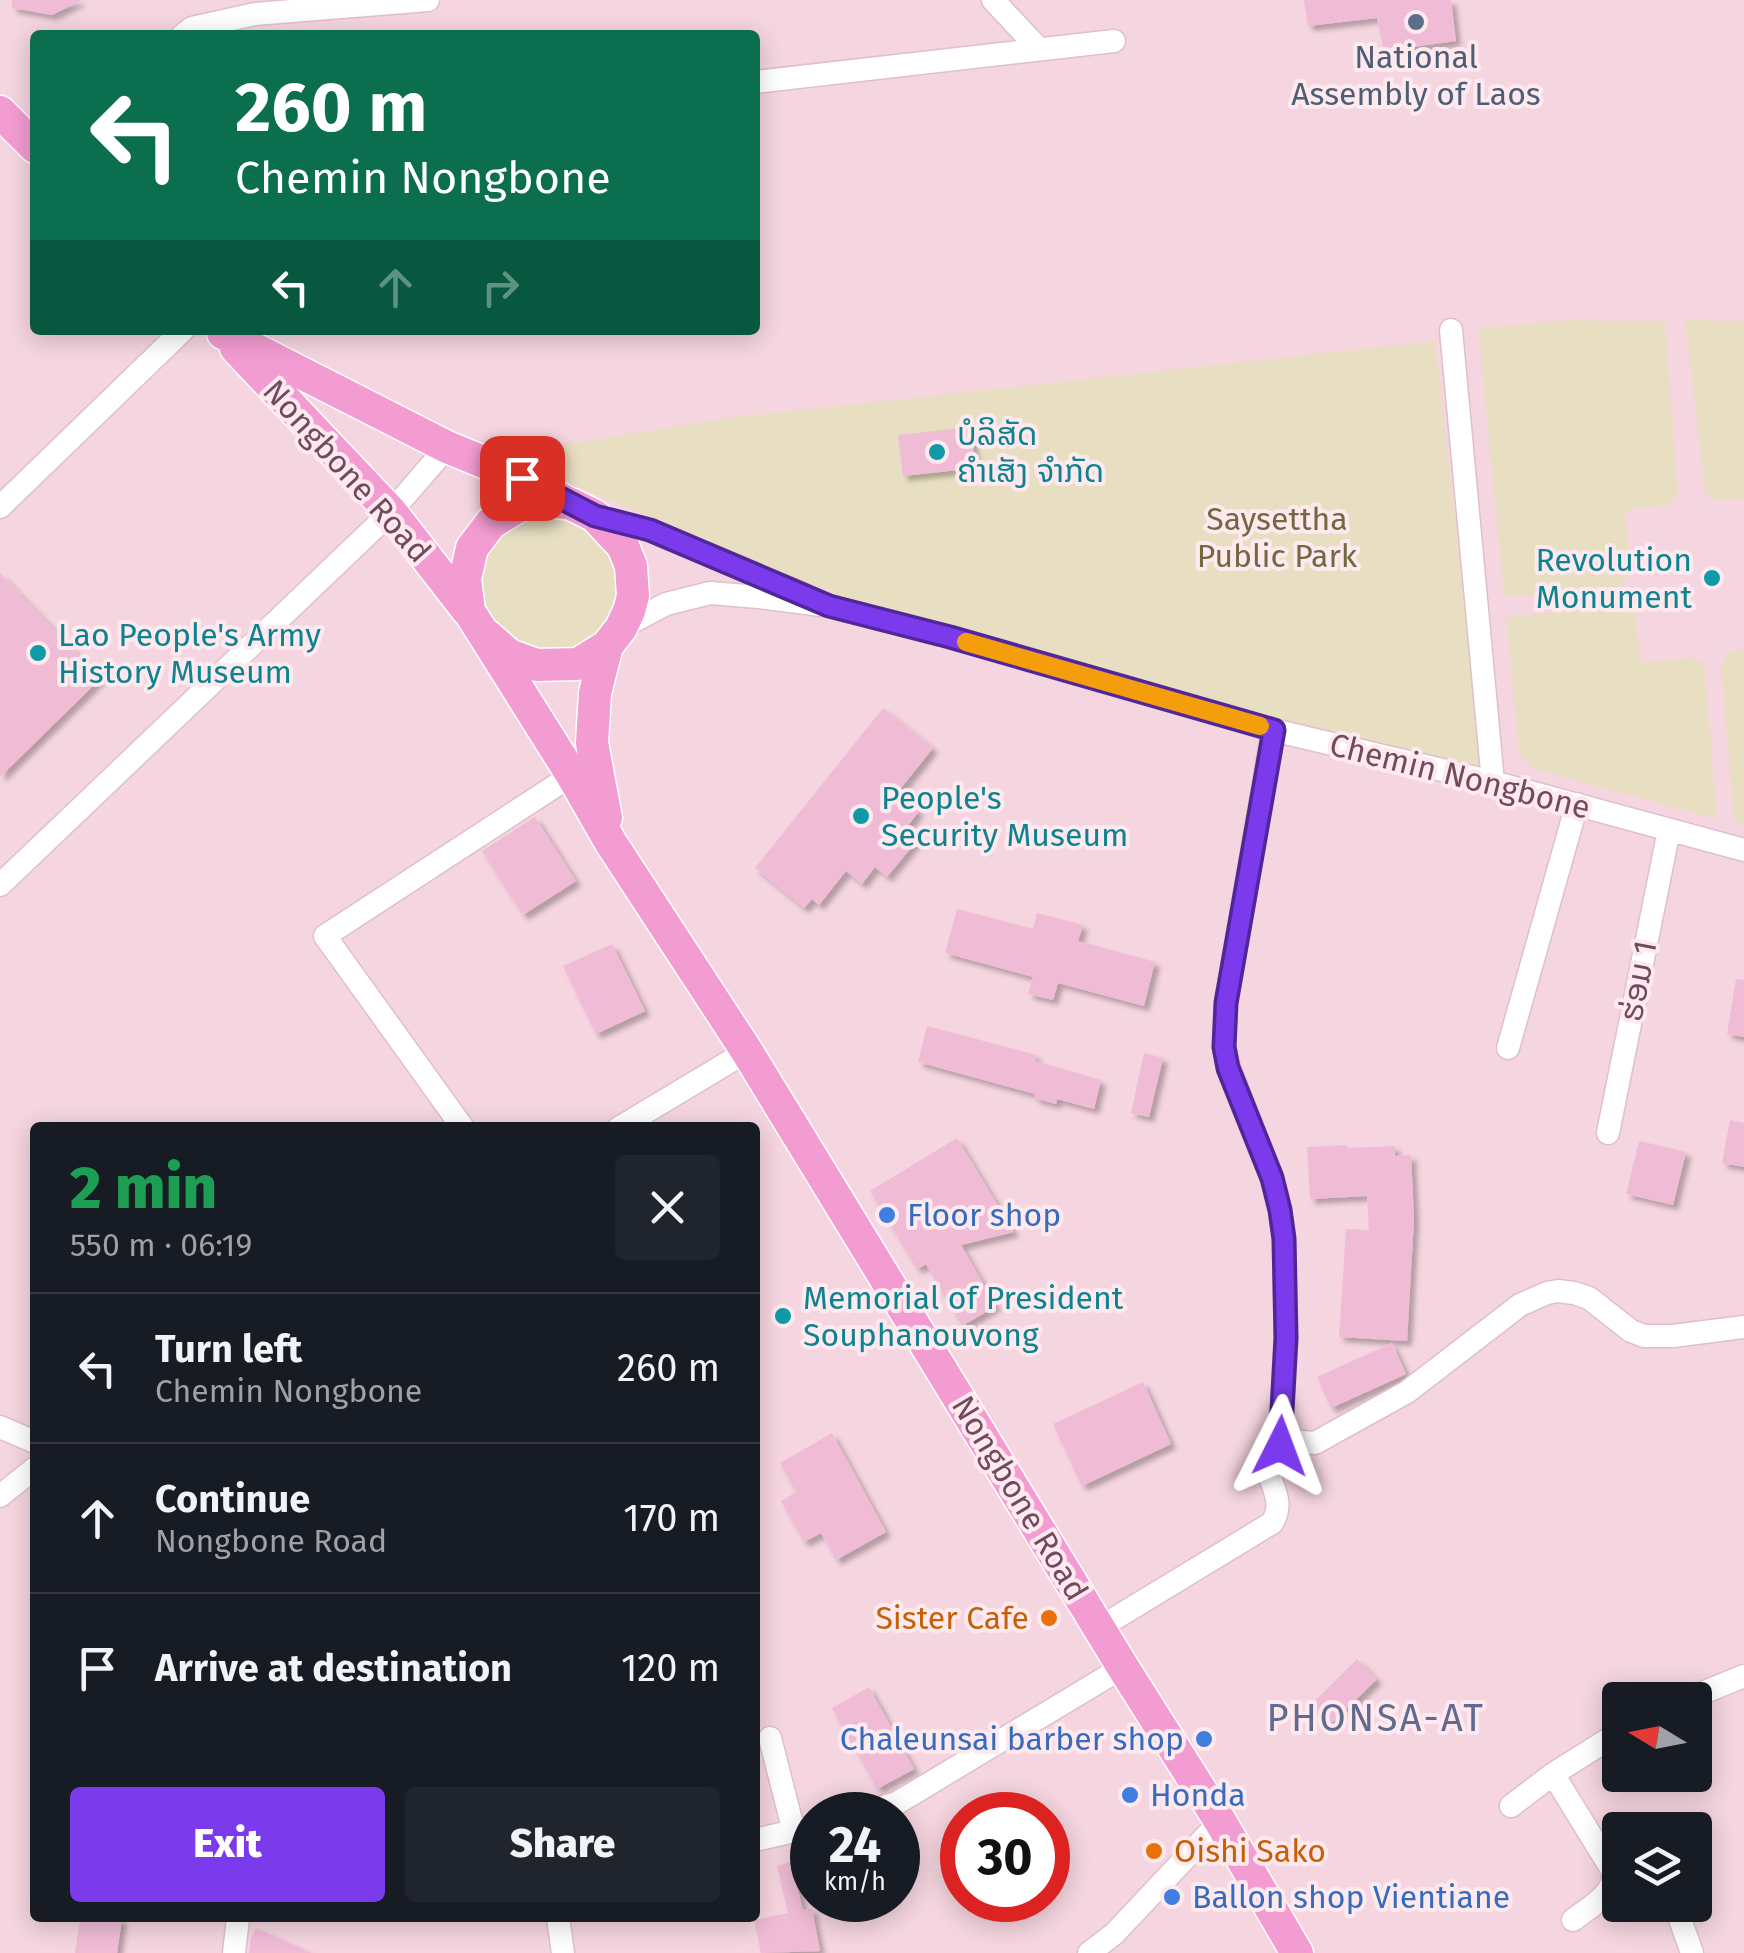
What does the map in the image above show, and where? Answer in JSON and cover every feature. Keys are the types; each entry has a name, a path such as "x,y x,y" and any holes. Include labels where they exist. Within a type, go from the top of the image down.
{"highway":[{"path":"0,112 30,141"},
{"name":"Nongbone Road","path":"224,335 392,512 477,623 611,843 767,1084 1297,1953"},
{"name":"Nongbone Road","path":"227,335 447,447 522,478 583,510 622,546 631,566 632,596 595,693 592,743 611,843 626,891 734,1059 1279,1953"},
{"name":"Nongbone Road","path":"583,510 548,502 522,504 491,523 472,548 465,578 477,623 510,656 538,666 578,664 614,637"}],"street":[{"path":"189,30 255,14 428,0"},
{"path":"993,0 1039,50"},
{"path":"760,81 1114,40"},
{"path":"1452,330 1493,782"},
{"path":"0,507 178,335"},
{"path":"0,885 392,512 447,447"},
{"name":"Nongbone Road","path":"583,510 650,530 829,606"},
{"path":"614,637 666,604 710,593 829,606"},
{"name":"Chemin Nongbone","path":"829,606 1274,730 1493,782 1744,850"},
{"path":"1274,730 1226,1003 1224,1047 1228,1068 1272,1178 1280,1210 1286,1338 1280,1446"},
{"path":"459,1122 325,936 572,774"},
{"path":"1508,1048 1577,804"},
{"name":"ຮ່ອມ 1","path":"1608,1133 1669,830"},
{"path":"629,1122 734,1059"},
{"path":"1099,1628 1272,1524 1279,1503 1266,1461 1280,1446 1295,1440 1315,1443 1396,1398 1520,1305 1547,1293 1574,1293 1589,1298 1631,1331 1644,1336 1744,1327"},
{"path":"0,1427 30,1440"},
{"path":"0,1496 30,1472"},
{"path":"916,1792 1110,1676"},
{"path":"1712,1689 1744,1676"},
{"path":"770,1738 790,1794"},
{"path":"1511,1806 1602,1743"},
{"path":"1553,1774 1614,1873 1614,1882 1606,1894 1573,1920"},
{"path":"760,1839 790,1833"},
{"path":"1090,1953 1114,1934 1208,1833"},
{"path":"234,1953 238,1922"},
{"path":"559,1922 563,1953"},
{"path":"1681,1922 1692,1953"}],"shaded area":[{"path":"0,0 1744,0 1744,1953 0,1953"}],"green space":[{"path":"1685,319 1744,322 1744,498 1717,501 1705,492"},
{"path":"1571,320 1665,322 1678,494 1669,505 1625,510 1631,574 1621,586 1504,597 1478,328"},
{"name":"Saysettha Public Park","path":"1435,341 1483,770 1269,720 864,606 502,455 728,418"},
{"path":"564,508 621,551 619,625 552,660 491,633 471,578 495,527"},
{"path":"1628,605 1635,613 1640,662 1693,658 1704,663 1717,819 1537,770 1519,750 1506,617"},
{"path":"1744,650 1744,824 1734,822 1721,665 1728,652"}],"building":[{"path":"12,0 82,0 52,15 12,8"},
{"name":"National Assembly of Laos","path":"1304,0 1451,0 1456,41 1384,51 1377,18 1308,26"},
{"name":"ບໍລິສັດ ຄຳເສັງ ຈຳກັດ","path":"971,427 976,468 903,476 898,435"},
{"name":"Lao People's Army History Museum","path":"0,573 101,678 0,777"},
{"path":"883,708 933,748 897,793 919,811 906,828 919,838 887,877 875,867 862,884 846,871 819,905 812,899 804,908 755,868"},
{"path":"535,817 576,881 523,915 482,851"},
{"path":"957,909 1033,929 1037,913 1083,925 1078,941 1155,962 1144,1006 1058,983 1053,1000 1028,994 1033,977 945,953"},
{"path":"612,944 645,1011 596,1034 563,966"},
{"path":"1736,979 1744,980 1744,1037 1727,1034"},
{"path":"927,1026 1036,1055 1035,1061 1101,1080 1094,1109 1057,1099 1056,1104 1034,1098 1035,1094 918,1062"},
{"path":"1144,1053 1163,1058 1149,1117 1131,1113"},
{"path":"1730,1120 1744,1123 1744,1167 1722,1163"},
{"path":"957,1138 1014,1232 961,1245 996,1306 962,1326 926,1264 917,1269 870,1191"},
{"path":"1639,1141 1686,1152 1673,1205 1626,1194"},
{"path":"1395,1146 1395,1156 1411,1155 1414,1219 1407,1341 1339,1337 1346,1229 1369,1230 1367,1196 1310,1199 1307,1147"},
{"path":"1392,1343 1406,1374 1331,1408 1317,1377"},
{"path":"1143,1382 1171,1444 1082,1486 1053,1424"},
{"path":"832,1433 886,1532 836,1560 821,1533 804,1542 781,1501 796,1492 780,1463"},
{"path":"1357,1659 1377,1679 1330,1725 1311,1705"},
{"path":"869,1687 914,1769 877,1789 832,1708"},
{"path":"790,1862 790,1922 815,1922 820,1951 761,1953 754,1922 788,1913 777,1866"},
{"path":"79,1922 121,1922 117,1953 75,1953"},
{"path":"256,1928 312,1953 249,1953"}],"slow traffic":[{"path":"966,642 1260,726"}],"place":[{"name":"National Assembly of Laos","path":"1416,22"},
{"name":"ບໍລິສັດ ຄຳເສັງ ຈຳກັດ","path":"937,452"},
{"name":"Revolution Monument","path":"1712,578"},
{"name":"Lao People's Army History Museum","path":"38,653"},
{"name":"People's Security Museum","path":"861,816"},
{"name":"Floor shop","path":"887,1215"},
{"name":"Memorial of President Souphanouvong","path":"783,1316"},
{"name":"Sister Cafe","path":"1049,1618"},
{"name":"Chaleunsai barber shop","path":"1204,1739"},
{"name":"Honda","path":"1130,1795"},
{"name":"Oishi Sako","path":"1154,1851"},
{"name":"Ballon shop Vientiane","path":"1172,1897"}],"district":[{"name":"PHONSA-AT","path":"1376,1718"}],"route":[{"path":"522,478 595,516 650,530 829,606 1274,730 1226,1003 1224,1047 1228,1068 1272,1178 1280,1210 1286,1338 1280,1446"}]}
